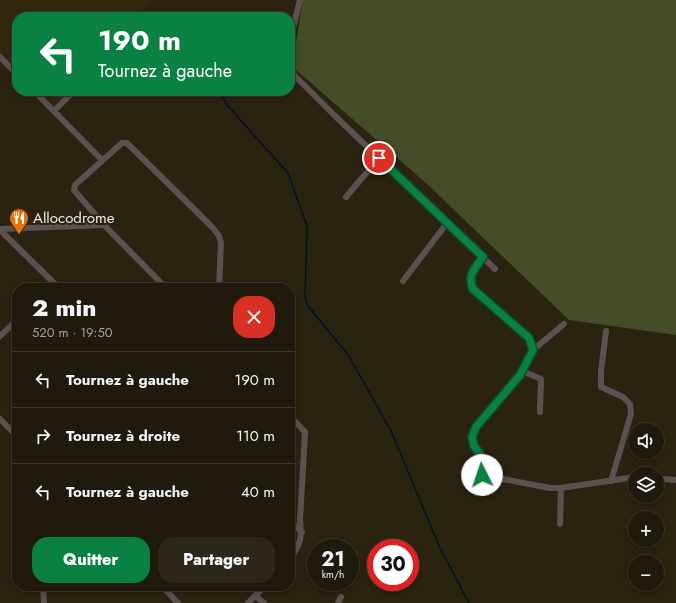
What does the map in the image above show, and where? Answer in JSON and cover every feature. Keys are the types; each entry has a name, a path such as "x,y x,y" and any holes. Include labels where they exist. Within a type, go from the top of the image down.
{"street":[{"path":"295,18 300,0"},
{"path":"0,57 12,69"},
{"path":"295,76 496,269"},
{"path":"39,96 102,160"},
{"path":"54,111 69,96"},
{"path":"161,283 104,225 74,190 75,185 122,143 127,143 213,228 219,236 221,243 219,283"},
{"path":"346,197 379,158"},
{"path":"403,281 447,223"},
{"path":"0,230 104,225"},
{"path":"0,230 52,283"},
{"path":"483,257 471,275 470,282 473,289 529,338 533,350"},
{"path":"564,324 533,350 522,371 476,427 472,437 474,446 480,454 483,464 482,475 550,488 561,488 628,478"},
{"path":"0,336 12,325"},
{"path":"606,331 601,371 601,387 623,397 630,404 631,414 611,481"},
{"path":"522,371 541,379 540,412"},
{"path":"0,419 12,431"},
{"path":"295,421 305,432 300,520 302,532 299,547 295,552"},
{"path":"664,479 676,480"},
{"path":"560,524 561,488"},
{"path":"295,526 302,532"},
{"path":"43,591 44,603"},
{"path":"167,591 178,603"},
{"path":"248,603 261,591"},
{"path":"256,596 264,603"}],"shaded area":[{"path":"0,0 153,0 141,12 12,12 12,66 0,54"},
{"path":"42,96 65,96 54,108"}],"green space":[{"path":"303,0 676,0 676,335 569,320 427,184 295,69 295,47"}],"waterway":[{"path":"222,96 227,105 288,173 307,226 305,297 308,306 349,356 391,431 439,546 469,603"}],"place":[{"name":"Allocodrome","path":"19,235"}],"route":[{"path":"379,158 483,257 471,275 470,282 473,289 529,338 533,350 520,375 476,427 472,437 474,446 480,454 483,464 482,475"}]}
